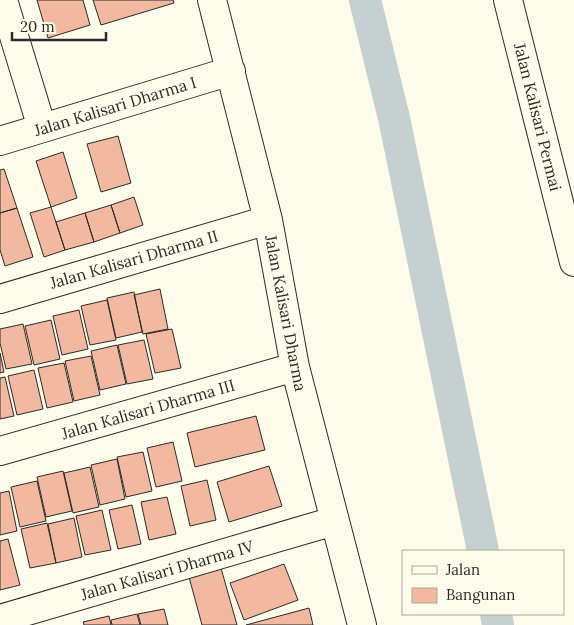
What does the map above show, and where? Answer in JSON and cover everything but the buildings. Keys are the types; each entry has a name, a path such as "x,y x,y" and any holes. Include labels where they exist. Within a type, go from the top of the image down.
{"street":[{"path":"3,0 42,128"},
{"name":"Jalan Kalisari Dharma","path":"212,0 268,220 295,367 362,625"},
{"name":"Jalan Kalisari Permai","path":"508,0 574,262"},
{"name":"Jalan Kalisari Dharma I","path":"0,141 231,71"},
{"name":"Jalan Kalisari Dharma II","path":"0,298 268,220"},
{"name":"Jalan Kalisari Dharma III","path":"0,451 295,367"},
{"name":"Jalan Kalisari Dharma IV","path":"0,619 334,521"}],"waterway":[{"path":"365,0 394,118 483,550"},
{"path":"496,615 498,625"}]}
